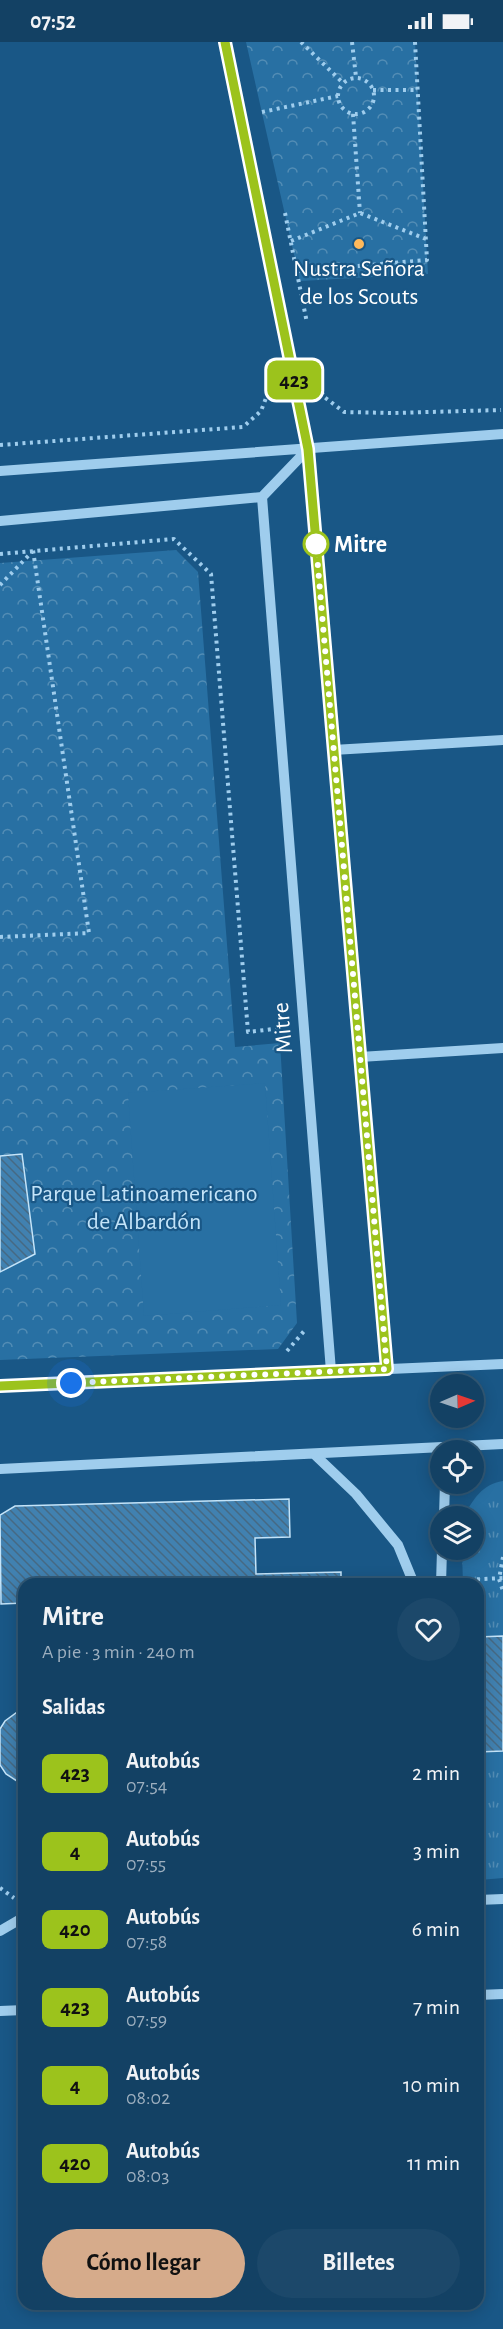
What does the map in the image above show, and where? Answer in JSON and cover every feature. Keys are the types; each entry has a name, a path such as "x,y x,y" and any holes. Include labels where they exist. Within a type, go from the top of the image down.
{"street":[{"path":"225,42 308,449 387,1369"},
{"path":"0,471 503,434"},
{"path":"0,521 262,497 308,449"},
{"name":"Mitre","path":"262,497 331,1371"},
{"path":"333,750 503,740"},
{"path":"360,1057 503,1048"},
{"path":"0,1386 503,1364"},
{"path":"484,1444 503,1444"},
{"path":"0,1469 430,1450"},
{"path":"314,1454 356,1494 398,1545 412,1578"},
{"path":"441,1578 442,1560"},
{"path":"484,1900 503,1899"},
{"path":"0,1931 18,1920"},
{"path":"484,1995 503,1994"},
{"path":"0,2011 18,2010"}],"path":[{"path":"301,42 343,83"},
{"path":"352,42 356,77"},
{"path":"298,271 427,260 415,42"},
{"path":"356,77 367,81 373,90 374,97 370,107 361,113 353,114 343,109 338,96 343,83 356,77"},
{"path":"373,90 418,90"},
{"path":"262,112 338,96"},
{"path":"259,100 264,123"},
{"path":"353,114 360,213"},
{"path":"282,203 308,326"},
{"path":"291,241 360,213 426,239"},
{"path":"316,368 323,396 345,412 503,410"},
{"path":"0,445 243,427 261,411 272,382"},
{"path":"0,554 174,539 211,574 248,1032 286,1028"},
{"path":"0,585 33,550"},
{"path":"0,937 89,933 33,550"},
{"path":"282,1357 307,1328"},
{"path":"503,1557 501,1579 503,1591"},
{"path":"484,1580 501,1579"}],"green space":[{"path":"246,42 415,42 428,274 300,281"},
{"name":"Parque Latinoamericano de Albardón","path":"176,550 198,572 235,1047 280,1043 297,1323 278,1349 0,1360 0,563"},
{"path":"265,1083 281,1305 144,1316 128,1093"},
{"path":"503,1481 503,1878 484,1880 484,1578 463,1578 462,1560 484,1560 484,1506 470,1506 480,1494 484,1494 484,1489"}],"building":[{"path":"22,1154 35,1254 0,1272 0,1156"},
{"path":"289,1499 290,1537 255,1538 256,1574 341,1572 341,1578 18,1578 18,1603 1,1604 0,1515 15,1506"},
{"path":"503,1636 503,1751 484,1752 484,1637"},
{"path":"16,1713 18,1714 17,1781 6,1774 0,1765 0,1729 5,1721"}],"bus line":[{"name":"423","path":"0,1386 387,1369 308,449 225,42"}],"place":[{"name":"Nustra Señora de los Scouts","path":"359,244"},
{"name":"Mitre","path":"316,544"}],"route":[{"path":"71,1383 387,1369 316,544"}]}
